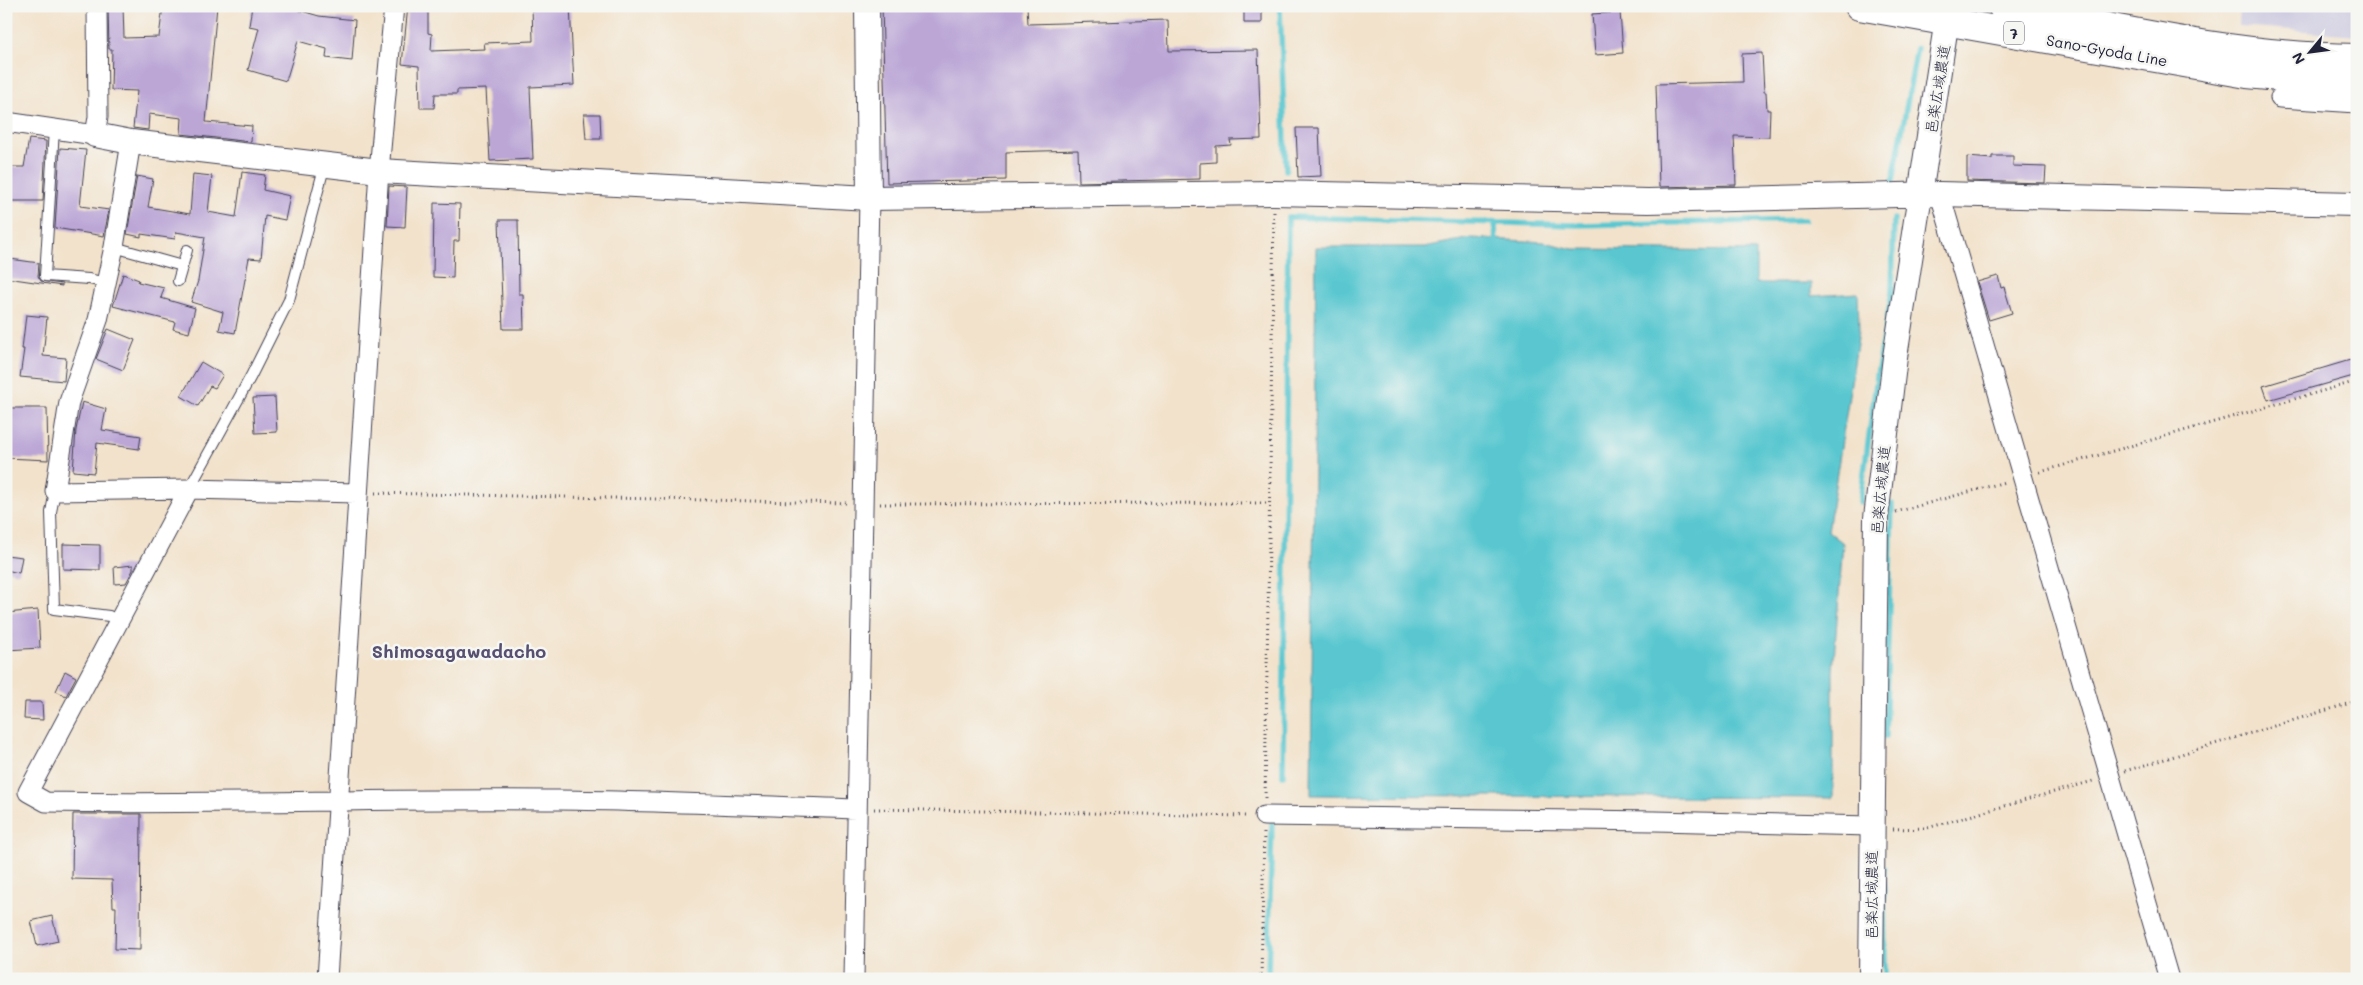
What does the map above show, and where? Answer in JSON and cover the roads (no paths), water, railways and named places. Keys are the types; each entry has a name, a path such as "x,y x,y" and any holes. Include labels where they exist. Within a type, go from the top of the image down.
{"main road":[{"name":"Sano-Gyoda Line","path":"1859,6 1948,14 2173,51 2249,52 2319,58 2357,58"},
{"name":"Sano-Gyoda Line","path":"2002,6 2173,51 2247,74 2321,81 2357,81"}],"street":[{"path":"95,135 98,117 97,6"},
{"path":"327,979 379,171 394,6"},
{"path":"854,979 869,198 867,6"},
{"name":"邑楽広域農道","path":"1870,979 1880,828 1876,518 1895,357 1930,194 1948,14"},
{"path":"2280,98 2357,103"},
{"path":"6,122 131,142 379,171 869,198 1274,193 1648,201 1930,194 2357,204"},
{"path":"131,142 114,247 98,320 69,402 56,492 190,489 357,492"},
{"path":"1930,194 2024,476 2169,979"},
{"path":"190,489 28,792 46,802 238,803 338,800 560,800 856,809"},
{"path":"1264,816 1655,821 1880,828"}],"lane":[{"path":"54,129 46,276 89,279 106,283"},
{"path":"190,489 251,376 289,300 326,164"},
{"path":"114,247 182,266"},
{"path":"178,281 186,250"},
{"path":"56,492 51,512 54,609 109,616 118,622"}],"water":[{"path":"1472,238 1544,242 1573,249 1756,251 1756,283 1811,283 1811,296 1858,293 1859,331 1828,531 1843,543 1833,671 1833,798 1311,795 1316,247 1424,247"}],"waterway":[{"path":"1280,6 1286,170"},
{"path":"1893,181 1917,48"},
{"path":"1283,775 1288,217 1575,225 1805,220"},
{"path":"1860,502 1878,369 1892,293 1894,219"},
{"path":"1495,222 1496,247"},
{"path":"1885,737 1892,504"},
{"path":"1268,979 1272,824"},
{"path":"1884,868 1885,979"}],"district":[{"name":"Shimosagawadacho","path":"459,651"}]}
